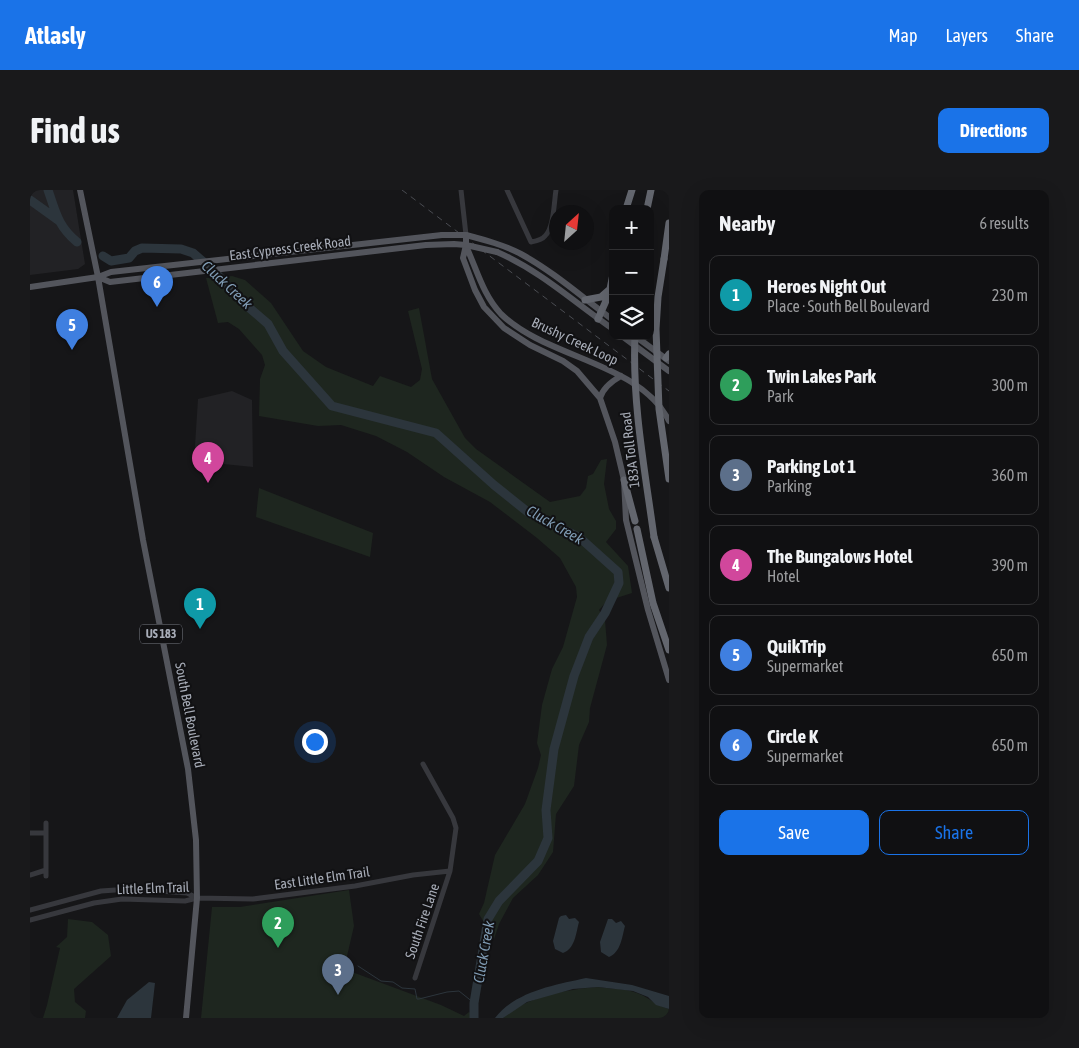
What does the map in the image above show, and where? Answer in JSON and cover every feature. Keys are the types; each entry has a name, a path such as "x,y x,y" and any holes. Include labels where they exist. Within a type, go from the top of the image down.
{"highway":[{"path":"627,205 632,190"},
{"path":"649,205 651,190"},
{"path":"669,222 658,297 656,329 659,409 669,479"},
{"path":"585,300 602,297 609,290"},
{"path":"600,316 609,294"},
{"name":"183A Toll Road","path":"635,340 634,355 639,427 654,538 669,588"},
{"path":"624,480 653,603 669,650"}],"main road":[{"name":"US 183","path":"80,190 98,278"},
{"name":"East Cypress Creek Road","path":"98,278 111,272 466,232 522,254 585,300 600,316"},
{"path":"465,249 466,232"},
{"name":"East Cypress Creek Road","path":"98,278 110,282 426,245 454,244 465,249 483,248 497,252 522,264 600,316"},
{"name":"Brushy Creek Loop","path":"465,249 471,257 482,287 496,308 512,323 529,335 635,384 647,394 669,421"},
{"name":"Brushy Creek Loop","path":"465,249 463,258 469,276 484,307 504,328 530,345 563,361 577,371 600,398 615,442 624,480 626,520 648,610 669,680"},
{"path":"282,261 283,252"},
{"path":"30,287 98,278"},
{"name":"South Bell Boulevard","path":"98,278 143,540 188,769 196,840 197,898 186,1018"},
{"path":"600,316 609,319"},
{"path":"600,316 609,326"},
{"path":"627,340 669,371"},
{"path":"640,340 667,360"},
{"path":"635,346 645,348 667,360"},
{"path":"600,398 609,384 621,376"}],"street":[{"path":"461,190 466,232"},
{"path":"507,190 531,242 540,240 546,236 549,230 556,190"},
{"name":"South Fire Lane","path":"415,978 450,871 456,828 453,818 423,764"},
{"path":"30,875 46,873 46,823"},
{"path":"30,833 46,833"},
{"name":"East Little Elm Trail","path":"197,898 253,899 450,871"},
{"name":"Little Elm Trail","path":"30,910 101,891 130,889 187,893 197,898"},
{"name":"Little Elm Trail","path":"30,920 94,902 122,899 184,901 197,898"}],"shaded area":[{"path":"30,190 73,190 85,264 78,269 30,275"},
{"path":"232,276 245,280 271,303 303,351 326,367 373,386 380,376 411,387 420,380 422,369 408,311 419,308 432,379 465,438 476,449 550,502 580,496 586,488 588,476 593,474 601,460 607,459 604,484 609,509 616,521 616,529 606,542 628,566 632,593 607,601 599,610 605,620 607,645 590,708 589,722 579,745 574,786 556,814 553,852 538,875 513,898 499,924 494,939 479,914 484,903 495,855 525,804 538,768 541,755 537,743 542,705 552,669 563,647 577,597 576,587 560,558 537,538 490,502 444,477 407,452 376,436 341,425 318,426 259,416 260,379 265,365 262,355 239,329 228,322 218,323 206,278"},
{"path":"232,391 252,400 253,467 194,461 198,399"},
{"path":"259,488 373,533 370,557 256,517"},
{"path":"349,890 354,926 344,969 441,1005 464,1016 469,1012 479,1018 201,1018 212,907 240,907"},
{"path":"566,915 569,919 575,918 579,922 573,944 563,953 555,949 553,941 559,918"},
{"path":"68,919 92,922 108,935 111,956 74,989 75,1002 86,1011 85,1018 43,1018 60,948 56,947 67,937"},
{"path":"608,919 612,919 616,923 621,921 625,926 619,948 609,957 601,952 600,942"},
{"path":"586,978 632,985 669,996 669,1009 656,1005 648,997 633,991 598,987 573,989 527,1002 503,1018 495,1018 514,1001 525,995 537,990"},
{"path":"149,982 155,983 151,1018 117,1018 127,1000"},
{"path":"598,987 625,990 639,994 669,1009 669,1018 503,1018 535,999 561,992"}],"waterway":[{"name":"Cluck Creek","path":"48,190 62,225 77,242"},
{"path":"30,200 58,220"},
{"name":"Cluck Creek","path":"103,256 111,261 129,258 135,251 142,248 181,249 193,253 268,324 283,351 332,406 436,433 494,485 529,513 579,537 618,572 619,583 605,613 589,637 574,676 554,749 546,810 548,838 538,861 499,901 488,919 474,1003 474,1018"},
{"path":"358,966 381,981 393,982 402,988 415,989 417,999 459,991 474,1003"}],"railway":[{"path":"402,190 669,391"}],"place":[{"name":"Circle K","path":"157,307"},
{"name":"QuikTrip","path":"72,350"},
{"name":"The Bungalows Hotel","path":"208,483"},
{"name":"Heroes Night Out","path":"200,629"},
{"name":"Twin Lakes Park","path":"278,948"},
{"name":"Parking Lot 1","path":"338,995"}]}
